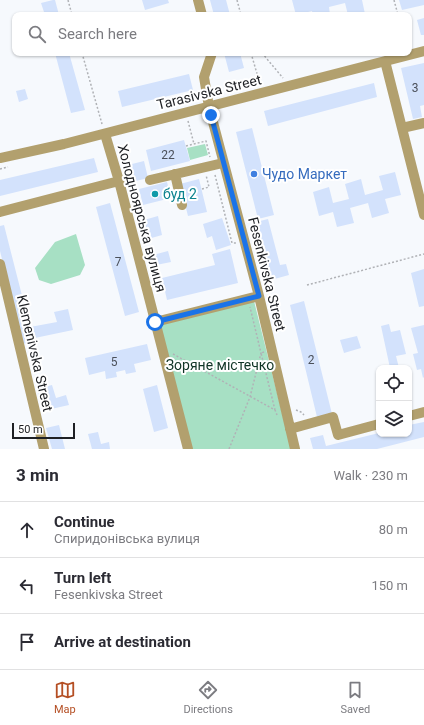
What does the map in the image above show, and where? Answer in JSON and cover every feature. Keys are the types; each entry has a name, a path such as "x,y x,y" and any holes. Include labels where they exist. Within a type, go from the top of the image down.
{"street":[{"path":"198,0 201,12"},
{"name":"Tarasivska Street","path":"412,54 424,51"},
{"name":"Fesenkivska Street","path":"211,56 204,77 209,107 259,296 295,449"},
{"name":"Tarasivska Street","path":"0,158 104,130 209,107 404,56"},
{"path":"385,61 424,215"},
{"path":"402,128 424,123"},
{"name":"Холодноярська вулиця","path":"104,130 119,181 188,449"},
{"path":"150,180 224,163"},
{"path":"175,174 182,206"},
{"path":"0,212 119,181"},
{"name":"Klemenivska Street","path":"0,264 44,449"},
{"path":"155,322 259,296"},
{"path":"412,415 424,412"},
{"path":"290,429 333,418 338,435 376,425"}],"path":[{"path":"68,0 71,12"},
{"path":"237,0 240,12"},
{"path":"394,0 397,12"},
{"path":"83,56 104,130"},
{"path":"252,56 260,86"},
{"path":"264,56 284,80"},
{"path":"188,121 194,144"},
{"path":"186,146 206,141 209,187 202,189"},
{"path":"208,167 232,243 236,242 238,245"},
{"path":"306,285 424,254"},
{"path":"248,299 277,416"},
{"path":"229,449 250,397 261,352"},
{"path":"171,353 275,410"}],"green space":[{"path":"205,144 208,155 190,160 187,148"},
{"path":"76,234 85,265 80,275 51,284 39,280 35,268 55,242"},
{"name":"Зоряне містечко","path":"254,301 291,449 192,449 160,324"}],"building":[{"path":"55,0 58,12 44,12 41,3"},
{"path":"142,0 168,0 169,3 145,10"},
{"path":"210,0 226,0 229,12 213,12"},
{"path":"292,0 362,0 365,12 347,12 345,3 329,7 330,12 295,12"},
{"path":"399,0 424,0 424,5 402,10"},
{"path":"424,18 424,35 421,35 417,20"},
{"path":"56,56 70,56 85,110 71,113"},
{"path":"225,56 241,56 244,68 229,72"},
{"path":"424,63 424,105 420,106 422,117 413,119 401,68"},
{"path":"189,74 193,90 122,107 118,91"},
{"path":"374,83 377,97 268,126 264,111"},
{"path":"25,89 28,99 19,102 16,91"},
{"path":"252,128 274,215 258,219 236,132"},
{"path":"184,140 190,161 151,171 146,150"},
{"path":"94,158 98,172 0,196 0,180"},
{"path":"144,161 148,178 132,182 128,165"},
{"path":"395,172 401,195 385,199 389,213 372,218 368,203 350,208 354,223 337,227 333,212 319,216 313,192 329,187 333,203 349,199 345,184 361,179 365,195 383,190 379,176"},
{"path":"199,179 207,212 188,216 180,184"},
{"name":"буд 2","path":"167,182 171,198 143,205 139,189"},
{"path":"110,203 139,312 125,316 96,207"},
{"path":"158,216 162,235 148,239 144,220"},
{"path":"222,218 231,245 216,250 212,236 207,238 203,224"},
{"path":"268,219 280,265 286,264 289,275 267,281 252,223"},
{"path":"4,225 30,327 57,322 54,312 68,309 73,330 30,339 30,342 23,344 0,251 0,226"},
{"path":"230,249 238,283 167,300 162,278 215,265 212,254"},
{"path":"168,251 171,262 156,265 153,255"},
{"path":"424,269 424,306 419,307 411,273"},
{"path":"304,301 332,414 317,417 290,305"},
{"path":"389,324 391,332 400,330 406,354 396,356 398,365 389,365 381,326"},
{"path":"424,325 423,378 421,369 417,370 413,354 418,353 411,328"},
{"path":"357,336 361,348 344,353 340,340"},
{"path":"147,344 151,360 134,364 136,372 126,374 125,370 116,372 117,377 106,379 105,371 89,375 85,358"},
{"path":"44,385 44,387 52,385 56,398 66,395 69,405 42,411 37,387"},
{"path":"157,385 168,428 154,432 143,389"},
{"path":"424,422 424,437 377,449 313,449 310,438 323,435 326,446 376,434 376,437 412,437 412,424"},
{"path":"59,425 65,449 52,449 46,428"},
{"path":"98,432 101,444 109,442 110,449 92,449 88,434"}],"place":[{"name":"Чудо Маркет","path":"254,174"},
{"name":"буд 2","path":"155,194"}],"route":[{"path":"155,322 259,296 211,115"}]}
